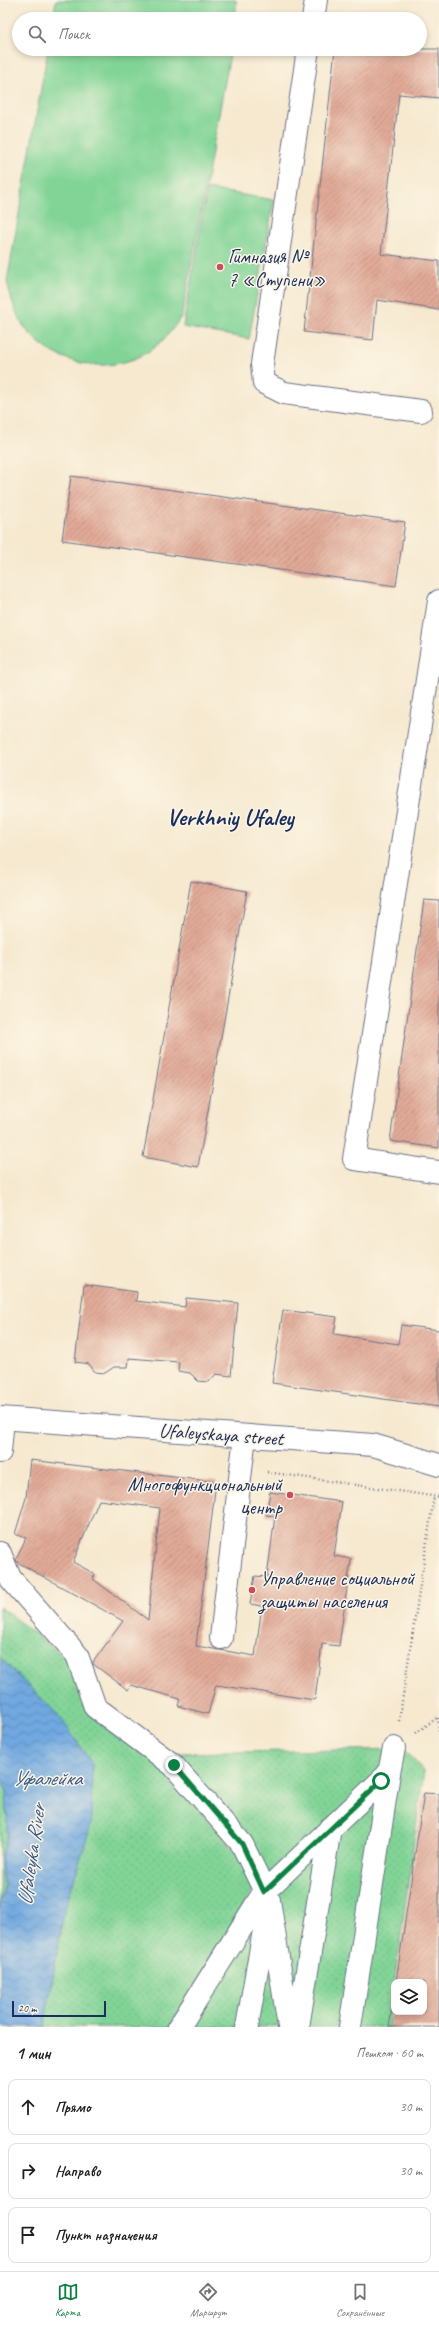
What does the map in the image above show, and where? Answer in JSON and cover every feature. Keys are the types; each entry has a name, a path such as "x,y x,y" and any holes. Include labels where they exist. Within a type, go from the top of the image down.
{"street":[{"path":"314,12 316,0"},
{"path":"307,56 262,364 264,383 284,393 422,411"},
{"path":"439,601 354,1159 439,1172"},
{"path":"0,1452 2,1418"},
{"name":"Ufaleyskaya street","path":"2,1418 373,1445 439,1465"},
{"path":"221,1638 245,1436"},
{"path":"0,1553 10,1578 77,1655 95,1707 174,1765 242,1844 264,1892 288,2027"},
{"path":"350,2027 394,1748"},
{"path":"179,2027 264,1892 389,1773"},
{"path":"298,2027 330,1828"},
{"path":"247,2027 264,1892"}],"path":[{"path":"242,1469 439,1497"},
{"path":"394,1748 434,1496"},
{"path":"439,1712 439,1732"},
{"path":"394,1748 438,1717"}],"green space":[{"path":"56,0 236,0 236,12 54,12"},
{"path":"47,56 230,56 182,315 169,334 152,349 136,358 119,363 101,365 83,363 66,358 49,350 35,339 23,325 15,310 7,282"},
{"path":"207,189 274,200 249,339 183,327"},
{"path":"0,1607 69,1660 90,1714 168,1772 235,1851 253,1889 171,2027 44,2027 64,1912 91,1824 60,1717 0,1658"},
{"path":"403,1749 424,1771 395,1979 391,1979 391,2006 388,2027 179,2027 264,1892 175,1753"},
{"path":"0,1770 6,1791 8,1836 1,1857 4,1889 0,1908"}],"water":[{"name":"Уфалейка","path":"0,1658 60,1717 92,1764 91,1824 64,1912 44,2027 0,2027 0,1908 4,1889 1,1857 8,1836 6,1791 0,1770"}],"building":[{"path":"427,49 439,49 439,98 399,94 381,254 439,261 439,310 377,300 373,340 304,332 334,56 427,56"},
{"path":"71,476 405,522 396,586 62,540"},
{"path":"191,881 247,891 198,1167 143,1157"},
{"path":"424,900 439,901 439,1148 390,1141"},
{"path":"84,1285 137,1292 136,1301 185,1307 186,1298 238,1303 231,1376 216,1374 209,1382 198,1381 190,1373 178,1371 179,1362 129,1358 128,1367 114,1367 105,1373 95,1372 89,1364 75,1362"},
{"path":"283,1310 337,1317 334,1334 398,1344 401,1325 439,1330 439,1407 272,1383"},
{"path":"30,1460 216,1482 196,1646 255,1656 262,1606 250,1604 255,1576 267,1577 275,1516 266,1515 270,1492 342,1502 334,1556 351,1559 339,1646 322,1644 315,1700 216,1685 208,1714 178,1706 180,1699 131,1685 128,1690 93,1664 123,1621 17,1562 16,1559 26,1538 15,1534 26,1498","holes":["99,1500 160,1508 148,1620 93,1579 95,1574 73,1562"]},
{"path":"424,1793 439,1794 439,2027 389,2027 391,2014 427,2015 427,1979 396,1979"}],"place":[{"name":"Гимназия № 7 «Ступени»","path":"220,267"},
{"name":"Многофункциональный центр","path":"290,1495"},
{"name":"Управление социальной защиты населения","path":"252,1590"}],"district":[{"name":"Verkhniy Ufaley","path":"230,817"}],"route":[{"path":"174,1765 242,1844 264,1892 381,1781"}],"water label":[{"name":"Ufaleyka River","path":"31,1855"}]}
